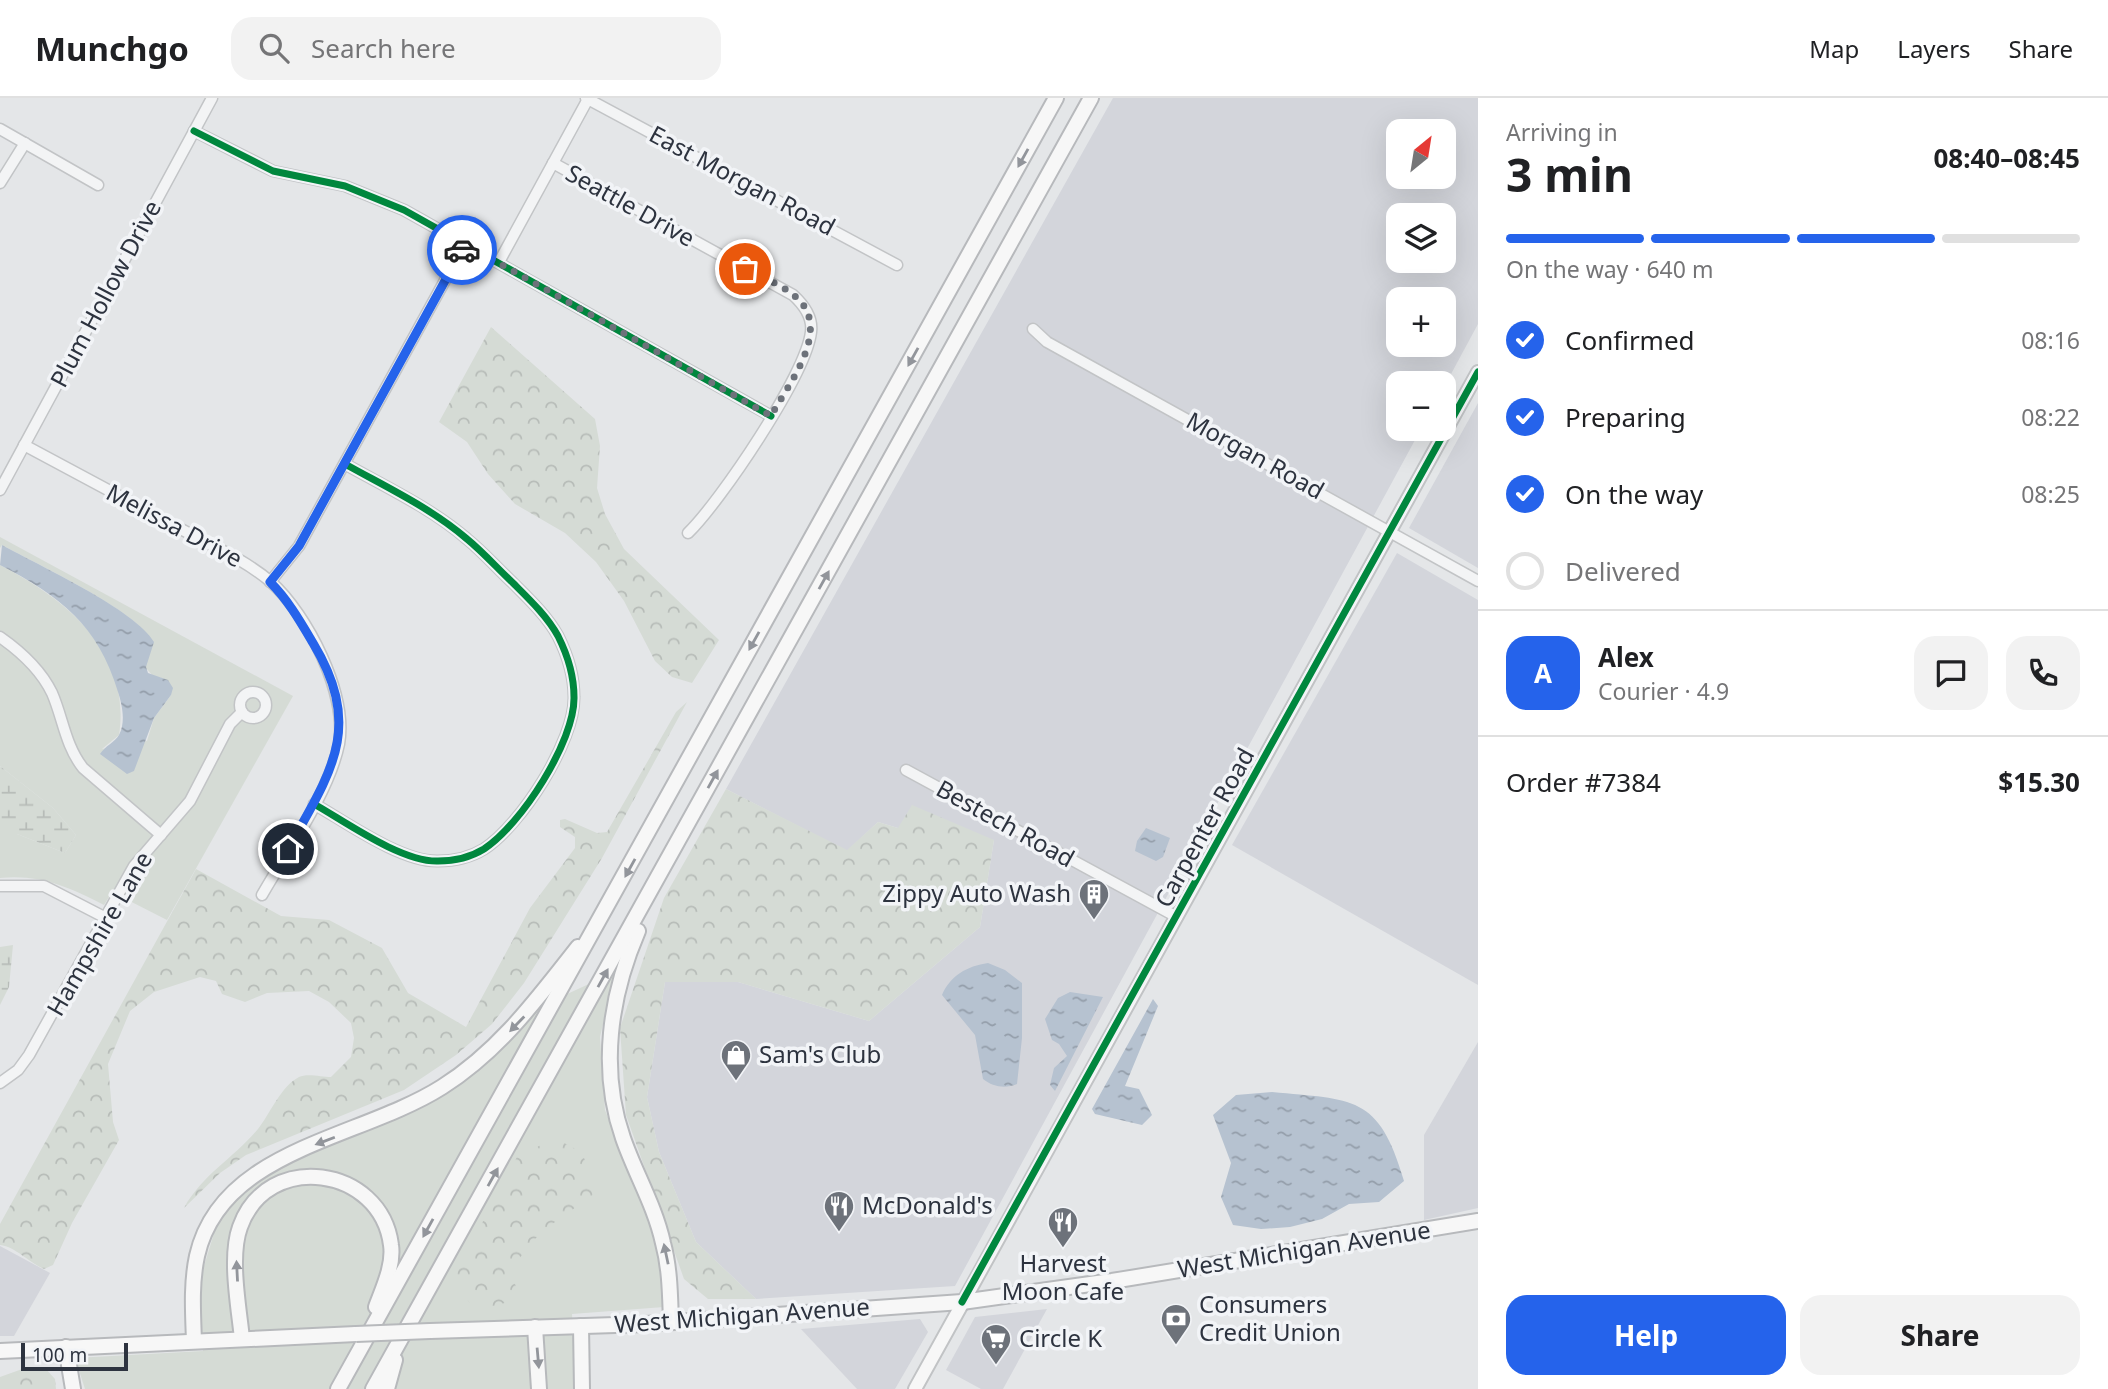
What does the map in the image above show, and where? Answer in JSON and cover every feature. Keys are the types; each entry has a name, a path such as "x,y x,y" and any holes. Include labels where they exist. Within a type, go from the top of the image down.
{"highway":[{"path":"359,1340 605,913 1054,98"},
{"path":"373,1389 1091,98"},
{"path":"671,1322 670,1272 663,1240 623,1138 615,1107 610,1053 611,1025 622,971 674,850"},
{"path":"194,1341 193,1280 199,1248 211,1220 233,1191 274,1161 413,1104 460,1075 497,1045 529,1012 605,913"},
{"path":"242,1339 236,1249 243,1218 264,1193 278,1184 310,1175 325,1176 357,1189 380,1213 392,1248 388,1274 338,1389"},
{"name":"West Michigan Avenue","path":"0,1351 242,1339 359,1340 430,1331 671,1322 962,1302 1124,1279 1478,1221"},
{"path":"581,1326 582,1389"},
{"path":"535,1327 539,1389"},
{"path":"387,1389 405,1328"},
{"path":"66,1347 73,1389"}],"main road":[{"name":"Carpenter Road","path":"915,1389 1478,372"}],"street":[{"name":"Plum Hollow Drive","path":"0,490 212,98"},
{"path":"499,262 587,98"},
{"name":"East Morgan Road","path":"587,98 897,265"},
{"path":"0,129 97,185"},
{"path":"194,131 273,171 371,195 499,262 771,416"},
{"path":"0,183 25,143"},
{"name":"Seattle Drive","path":"553,163 801,302 808,312 811,335 803,357 771,416 735,475 688,533"},
{"path":"270,582 299,546 465,244"},
{"name":"Morgan Road","path":"1033,329 1047,342 1391,530 1478,581"},
{"name":"Melissa Drive","path":"24,445 247,564 286,597 322,658 333,680 340,707 339,743 314,804 262,895"},
{"path":"314,804 408,854 436,862 460,859 483,849 504,833 527,804 567,732 575,699 572,671 557,635 534,603 467,538 415,503 345,464"},
{"path":"0,637 35,667 51,692 73,755 83,768 161,835"},
{"name":"Hampshire Lane","path":"0,1083 18,1070 29,1055 134,866 190,801 230,724 242,712"},
{"name":"Bestech Road","path":"906,770 1177,918"},
{"path":"0,886 44,886 106,918"}],"shaded area":[{"path":"1113,98 1478,98 1478,324 1453,371 1386,371 1386,441 1414,441 955,1286 756,1299 696,1242 659,1152 647,1097 665,982 738,982 869,1021 980,927 994,840 898,828 878,822 847,851 726,789"},
{"path":"1478,403 1478,568 1409,528"},
{"path":"1397,553 1478,600 1478,985 1232,845"},
{"path":"1478,1042 1478,1208 1424,1220 1424,1135"},
{"path":"0,1246 50,1273 14,1336 0,1336"},
{"path":"1047,1309 1003,1389 981,1389 946,1370 975,1317"},
{"path":"920,1319 928,1332 895,1389 857,1389 801,1329"}],"green space":[{"path":"491,327 595,419 600,446 597,488 605,514 624,549 719,640 692,683 672,677 655,661 624,601 596,562 565,533 515,504 488,474 467,442 439,422"},
{"path":"0,537 293,696 167,920 112,892 104,905 54,883 28,878 0,878 0,834 17,834 65,853 76,835 53,808 0,766 0,565 48,594 70,612 89,632 104,654 115,678 120,705 119,735 102,749 147,741 154,718 171,695 160,677 154,677 145,667 153,642 143,629 85,589 2,545 0,548"},
{"path":"687,702 602,858 524,983 492,1024 456,1055 404,1090 246,1155 220,1173 184,1208 200,1185 258,1129 293,1081 310,1075 331,1077 351,1057 354,1038 351,1023 329,1002 309,991 267,993 245,1002 222,994 216,981 200,977 154,992 130,1011 108,1064 113,1122 119,1140 72,1223 53,1265 44,1269 0,1245 0,1224 196,869 281,916 329,920 382,948 408,993 466,1027 530,908 575,848 575,837 560,827 560,820 565,819 597,833 607,832 676,712"},
{"path":"0,766 53,808 76,835 65,853 17,834 0,834"},
{"path":"726,789 847,850 878,822 898,828 912,805 994,840 980,927 869,1021 738,982 665,982 647,1097 659,1152 696,1242 756,1299 708,1299 684,1279 626,1115 620,1028 664,898"},
{"path":"13,945 9,987 0,1005 0,947"},
{"path":"615,972 600,1037 605,1110 658,1243 664,1307 572,1314 575,1389 85,1389 75,1358 203,1351 200,1279 219,1217 260,1176 424,1105 489,1062 541,1006"},
{"path":"555,1138 581,1152 600,1190 541,1232 508,1272 523,1298 476,1311 452,1280 517,1157"},
{"path":"25,1368 46,1369 55,1379 56,1389 0,1389 0,1377"}],"water":[{"path":"2,545 128,616 144,629 154,642 146,667 148,673 168,680 173,688 154,718 134,771 127,774 100,754 119,735 123,719 118,692 100,648 74,615 58,601 0,565"},
{"path":"1146,828 1170,838 1163,857 1156,861 1135,851 1137,841"},
{"path":"988,963 1005,970 1022,983 1022,1038 1017,1084 1004,1087 983,1079 975,1035 942,995 945,988 960,973"},
{"path":"1070,992 1103,997 1055,1091 1050,1085 1054,1068 1067,1056 1059,1044 1052,1040 1045,1019 1058,998"},
{"path":"1153,999 1158,1006 1125,1086 1139,1089 1152,1115 1142,1125 1095,1114 1092,1109"},
{"path":"1272,1092 1323,1097 1359,1107 1373,1117 1384,1132 1404,1181 1379,1202 1349,1204 1322,1219 1290,1227 1261,1229 1233,1225 1221,1197 1231,1163 1213,1115 1236,1095"}],"cycle path":[{"path":"194,131 273,171 345,186 404,210 771,416"},
{"path":"962,1302 1478,372"},
{"path":"314,804 374,840 423,860 456,859 474,854 499,837 529,802 566,736 574,697 569,665 558,636 525,595 479,549 439,517 345,464"}],"way so far":[{"path":"462,250 465,244 499,262 771,416 803,357 811,335 811,324 808,312 793,295 745,269"}],"place":[{"name":"Zippy Auto Wash","path":"1094,921"},
{"name":"Sam's Club","path":"736,1082"},
{"name":"McDonald's","path":"839,1233"},
{"name":"Harvest Moon Cafe","path":"1063,1249"},
{"name":"Consumers Credit Union","path":"1176,1346"},
{"name":"Circle K","path":"996,1366"}],"route":[{"path":"288,849 330,771 339,743 340,707 333,680 322,658 286,597 270,582 299,546 462,250"}]}
